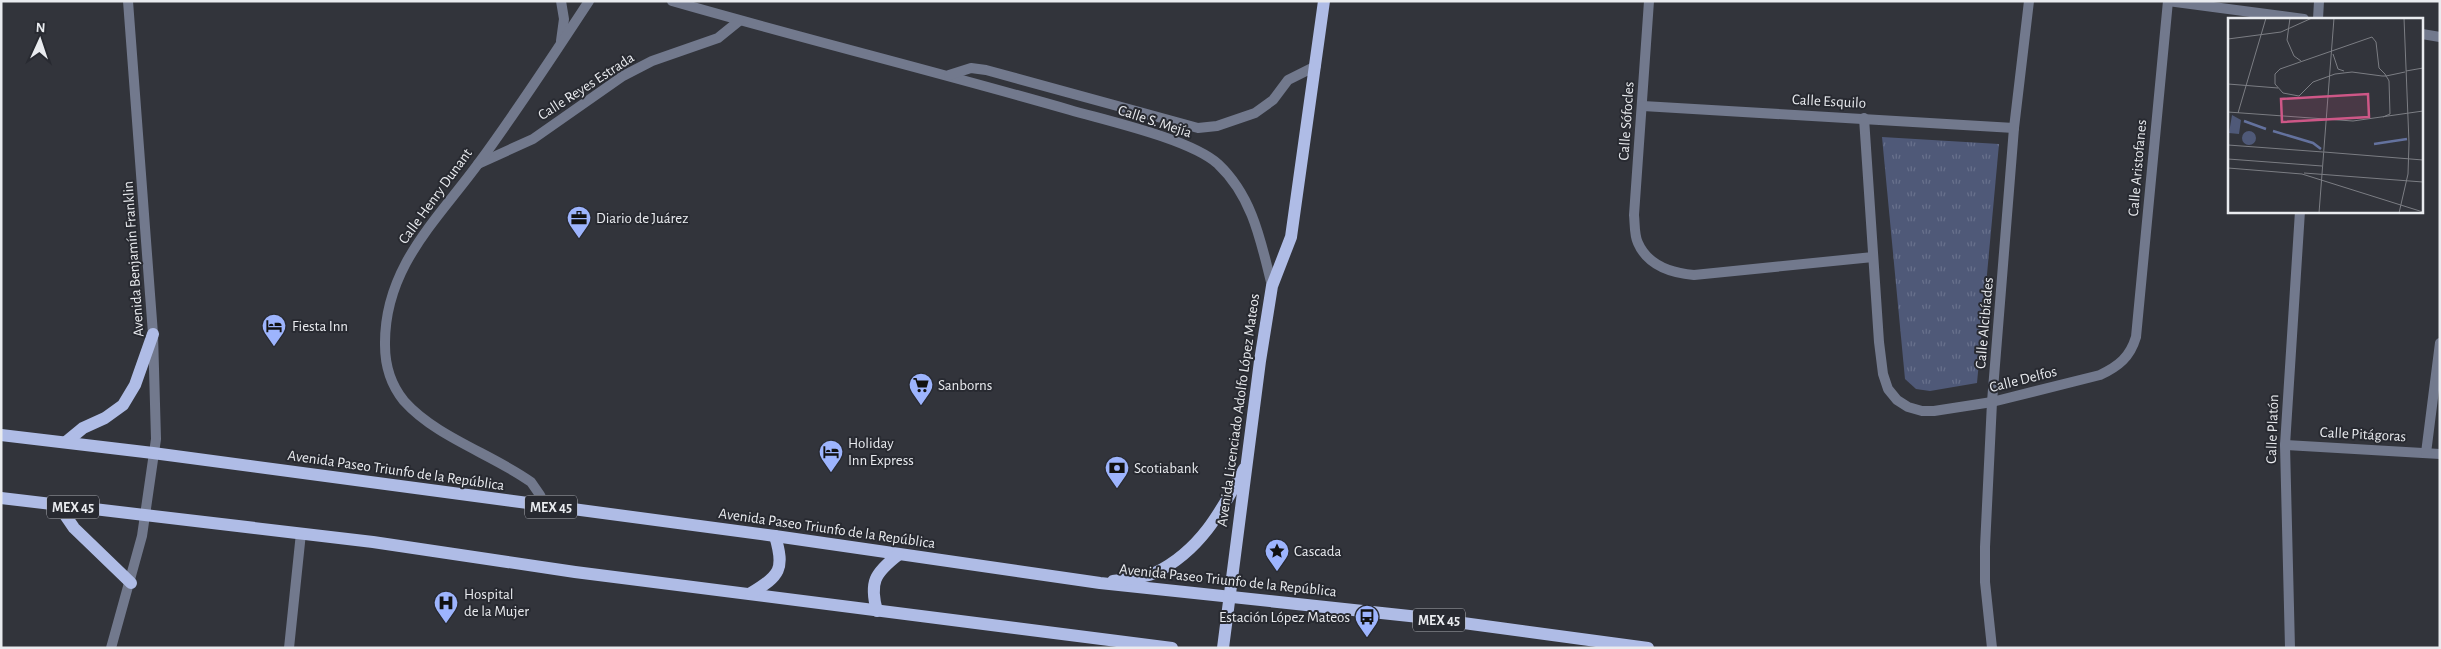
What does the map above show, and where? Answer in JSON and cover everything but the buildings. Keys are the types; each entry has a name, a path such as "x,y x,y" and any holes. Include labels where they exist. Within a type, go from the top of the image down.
{"main road":[{"name":"Avenida Licenciado Adolfo López Mateos","path":"1223,648 1272,286 1291,237 1324,1"},
{"path":"66,442 83,428 105,418 123,405 135,385 153,334"},
{"name":"Avenida Paseo Triunfo de la República","path":"1,435 154,453 775,536 1100,583 1419,617 1648,648"},
{"path":"1100,583 1153,574 1191,550 1219,514 1247,462"},
{"name":"MEX 45","path":"1,498 301,533 575,572 752,593 1137,646 1172,648"},
{"path":"59,506 74,528 130,583"},
{"path":"752,593 777,575 780,558 775,536"},
{"path":"877,611 872,592 874,581 883,567 898,555"}],"street":[{"name":"Avenida Benjamín Franklin","path":"111,648 130,583 144,515 154,453 156,402 153,334 128,1"},
{"path":"560,44 564,19 561,1"},
{"name":"Calle Henry Dunant","path":"544,506 540,495 531,482 424,420 404,400 388,372 385,355 386,312 403,266 431,222 477,165 589,1"},
{"name":"Calle S. Mejía","path":"672,1 949,75 1129,127 1200,151 1216,163 1233,180 1250,209 1258,228 1272,286"},
{"name":"Calle Sófocles","path":"1649,1 1634,215 1637,242 1649,258 1660,268 1694,275 1873,257"},
{"name":"Calle Alcibíades","path":"1992,648 1985,582 1985,547 1992,402 2014,128 2029,1"},
{"path":"2168,1 2296,18"},
{"name":"Calle Aristofanes","path":"2136,337 2168,1"},
{"path":"2318,18 2319,1"},
{"name":"Calle Reyes Estrada","path":"477,165 533,139 623,76 652,61 718,38 739,20"},
{"path":"2424,34 2440,37"},
{"name":"Calle S. Mejía","path":"949,75 972,68 986,70 1198,128 1217,126 1255,113 1273,100 1288,80 1316,66"},
{"name":"Calle Esquilo","path":"1643,106 2014,128"},
{"name":"Calle Delfos","path":"1864,118 1879,342 1883,374 1888,389 1897,400 1908,407 1934,411 1992,402 2100,375 2114,369 2124,360 2132,350 2136,337"},
{"name":"Calle Platón","path":"2290,648 2284,445 2300,212"},
{"path":"2426,453 2440,343"},
{"name":"Calle Pitágoras","path":"2284,445 2440,454"},
{"path":"289,648 301,533"}],"green space":[{"path":"1882,137 1999,144 1977,383 1930,391 1916,389 1905,379"}],"place":[{"name":"Diario de Juárez","path":"579,239"},
{"name":"Fiesta Inn","path":"274,347"},
{"name":"Sanborns","path":"921,406"},
{"name":"Holiday Inn Express","path":"831,473"},
{"name":"Scotiabank","path":"1117,489"},
{"name":"Cascada","path":"1277,572"},
{"name":"Hospital de la Mujer","path":"446,624"},
{"name":"Estación López Mateos","path":"1367,638"}]}
